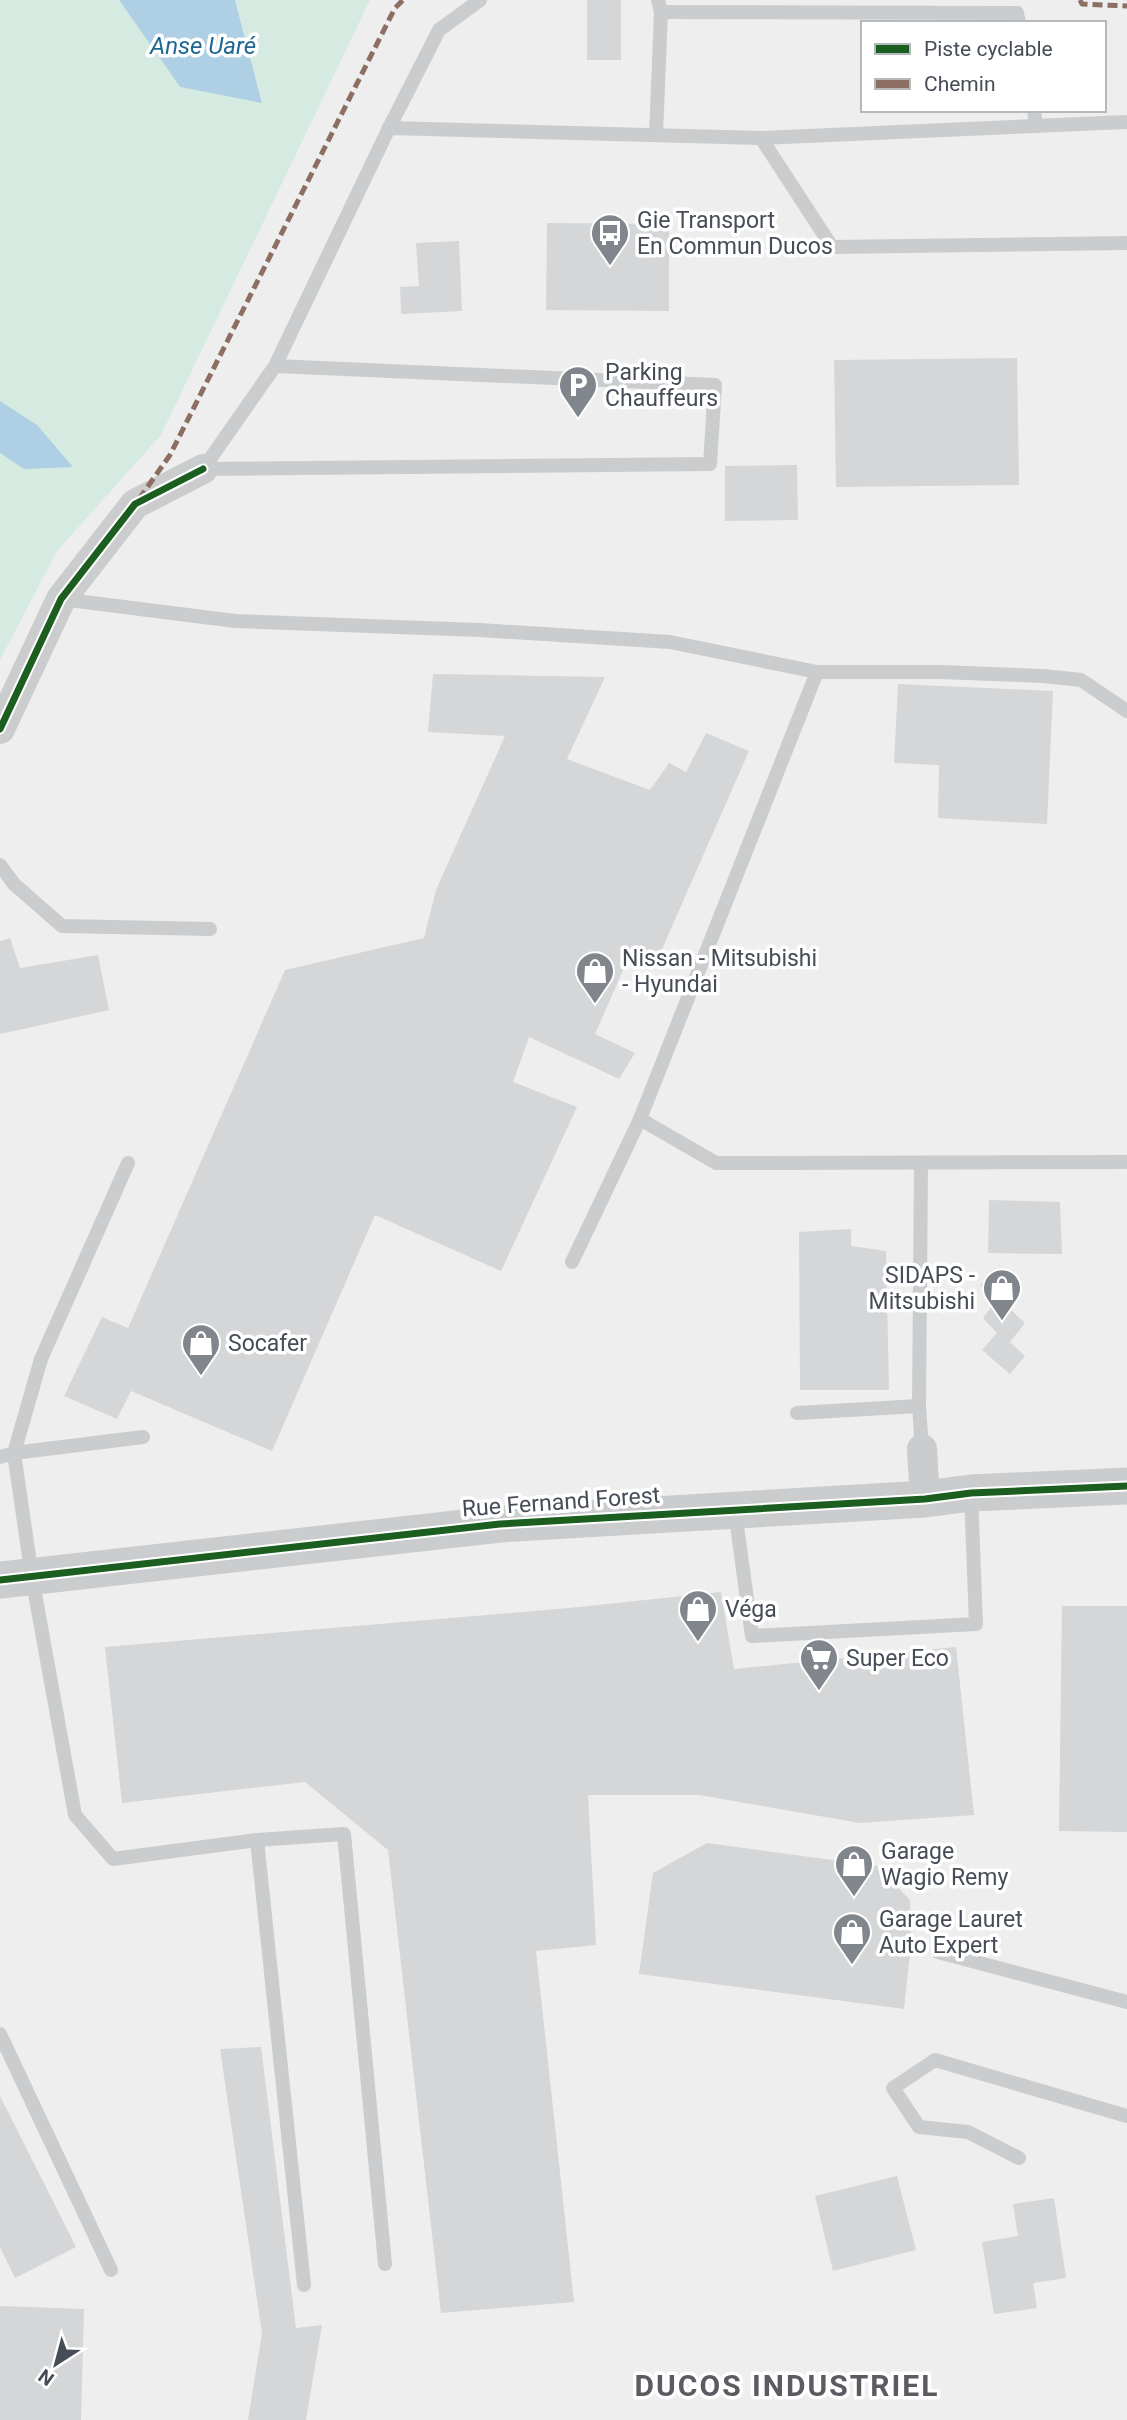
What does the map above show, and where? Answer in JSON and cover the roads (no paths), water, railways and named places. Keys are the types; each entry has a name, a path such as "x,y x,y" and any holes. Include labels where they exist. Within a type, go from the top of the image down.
{"street":[{"path":"0,729 61,599 135,504 203,469"},
{"path":"922,1449 925,1499"},
{"name":"Rue Fernand Forest","path":"16,1579 500,1524 925,1499 971,1493 1127,1486"}],"lane":[{"path":"203,469 275,366 439,30 480,0"},
{"path":"656,135 659,6 1017,13 1019,21"},
{"path":"1034,112 1036,126"},
{"path":"389,128 761,138 1127,122"},
{"path":"761,138 832,247 1127,243"},
{"path":"203,469 710,464 715,385 275,366"},
{"path":"61,599 235,621 479,630 670,642 817,673 1044,676 1081,680 1127,711"},
{"path":"572,1262 640,1119 817,673"},
{"path":"0,865 14,884 62,926 210,929"},
{"path":"640,1119 716,1163 1127,1162"},
{"path":"128,1163 41,1359 7,1455 16,1579 75,1815 114,1859 257,1840 344,1833 385,2264"},
{"path":"921,1164 919,1406 922,1449"},
{"path":"797,1413 919,1406"},
{"path":"7,1455 143,1437"},
{"path":"735,1510 752,1636 976,1624 971,1493"},
{"path":"257,1840 304,2285"},
{"path":"938,1952 1127,2002"},
{"path":"0,2034 111,2270"},
{"path":"1018,2158 968,2132 919,2127 893,2088 935,2060 1127,2116"}],"water":[{"name":"Anse Uaré","path":"119,0 235,0 262,103 180,87"},
{"path":"0,401 37,425 73,467 24,469 0,453"}],"place":[{"name":"Gie Transport En Commun Ducos","path":"610,267"},
{"name":"Parking Chauffeurs","path":"578,419"},
{"name":"Nissan - Mitsubishi - Hyundai","path":"595,1005"},
{"name":"SIDAPS - Mitsubishi","path":"1002,1322"},
{"name":"Socafer","path":"201,1377"},
{"name":"Véga","path":"698,1643"},
{"name":"Super Eco","path":"819,1692"},
{"name":"Garage Wagio Remy","path":"854,1898"},
{"name":"Garage Lauret Auto Expert","path":"852,1966"}],"district":[{"name":"DUCOS INDUSTRIEL","path":"787,2385"}]}
